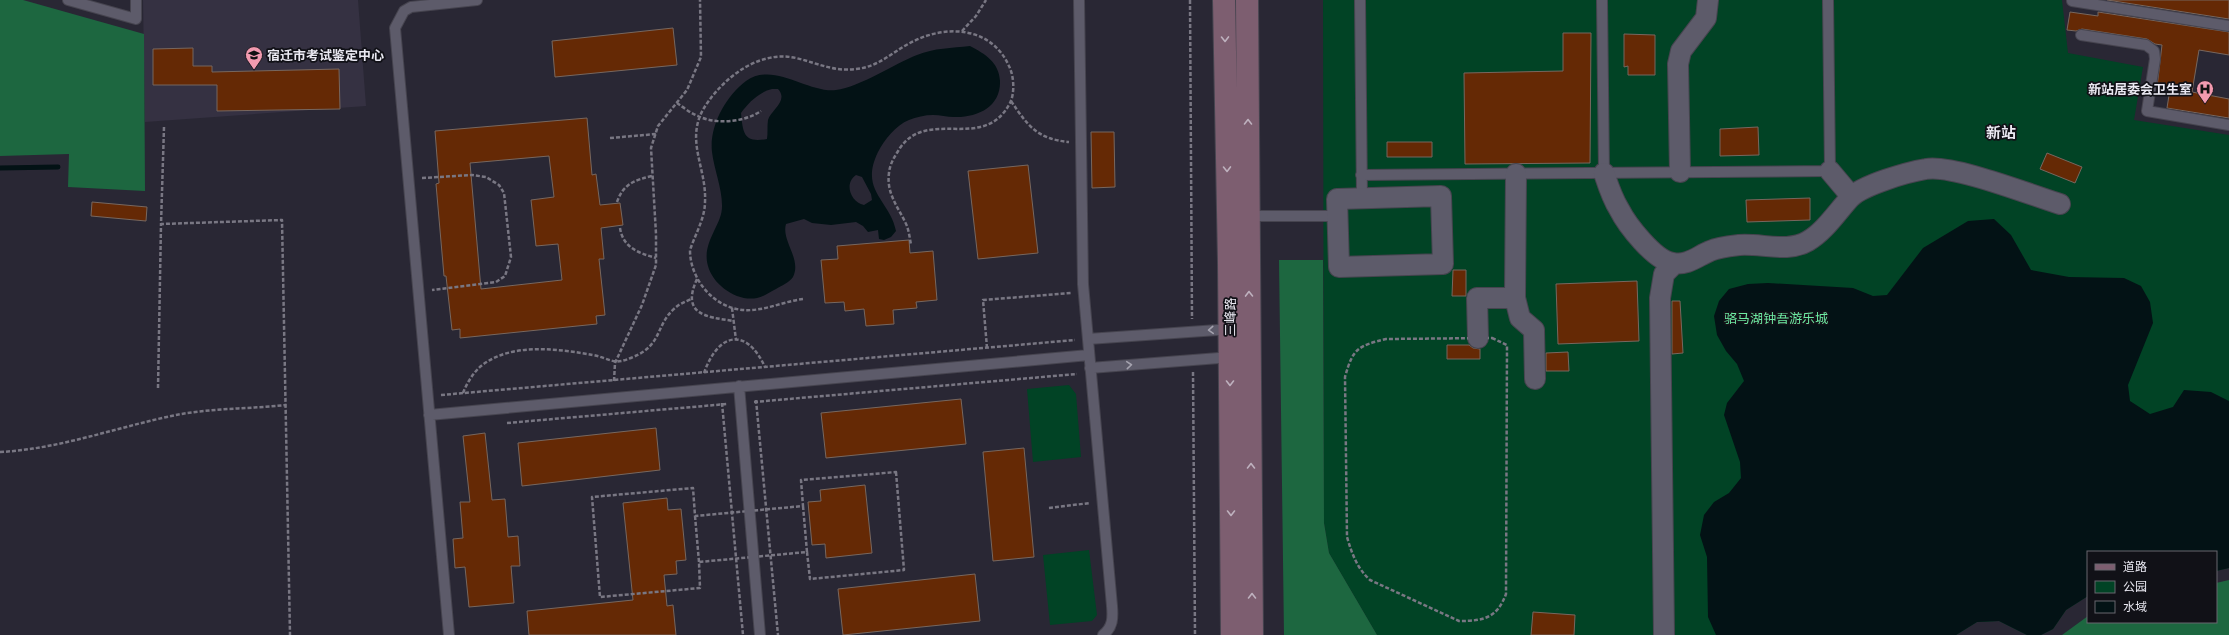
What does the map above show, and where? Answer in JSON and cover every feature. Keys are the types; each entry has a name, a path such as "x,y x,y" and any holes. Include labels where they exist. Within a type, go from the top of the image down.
{"main road":[{"name":"三峰路","path":"1224,0 1239,216"},
{"name":"三峰路","path":"1232,635 1240,356 1239,216 1247,0"},
{"name":"三峰路","path":"1240,356 1252,635"}],"street":[{"path":"1680,172 1678,64 1684,45 1706,18 1708,0"},
{"path":"1604,173 1611,194 1628,221 1658,257 1674,264 1690,262 1711,250 1727,246 1746,244 1787,247 1808,242 1837,214 1851,196 1879,182 1928,168 1950,170 2060,204"},
{"path":"1830,171 1851,196"},
{"path":"1516,174 1515,298 1520,318 1534,330 1535,379"},
{"path":"1440,196 1443,264 1339,267 1337,199 1362,198 1440,196"},
{"path":"1664,635 1660,298 1664,274 1674,264"},
{"path":"1478,338 1477,298 1515,298"}],"lane":[{"path":"68,0 136,19 136,0"},
{"path":"449,635 395,42 395,28 404,11 411,7 477,0"},
{"path":"1079,0 1080,142 1084,292 1113,621 1107,631 1102,635"},
{"path":"1360,0 1362,198"},
{"path":"1602,0 1604,173"},
{"path":"1361,175 1830,171 1828,0"},
{"path":"2072,1 2229,26"},
{"path":"2081,35 2146,45 2154,51 2155,59 2147,111 2229,125"},
{"path":"1239,216 1337,216"},
{"path":"1088,339 1240,328"},
{"path":"429,415 755,384 1089,355"},
{"path":"1091,371 1240,356"},
{"path":"739,386 760,635"}],"path":[{"path":"616,397 614,381 615,363 642,305 656,258 652,148 658,126 686,90 701,57 700,0"},
{"path":"962,31 976,16 986,0"},
{"path":"803,299 750,310 732,308 719,303 702,288 697,279 690,258 690,250 705,202 704,187 696,152 698,117 708,102 726,82 739,70 755,62 778,58 793,58 824,68 854,70 880,62 912,42 934,34 954,30 982,36 1003,54 1010,68 1013,85 1011,101 1006,110 996,121 987,126 972,129 923,130 911,136 902,145 893,159 889,173 891,196 908,228 911,245"},
{"path":"1011,101 1027,125 1040,134 1056,141 1080,142"},
{"path":"676,103 698,117 713,120 745,118 761,111"},
{"path":"158,388 164,128"},
{"path":"610,138 656,134"},
{"path":"408,179 472,175 486,177 498,185 504,193 508,228 510,262 505,276 496,282 484,285 418,291"},
{"path":"617,202 621,192 628,185 652,176"},
{"path":"161,224 282,220 290,635"},
{"path":"620,228 622,240 628,246 638,252 656,258"},
{"path":"463,393 469,379 481,366 499,355 544,349 594,356 615,363 646,351 654,343 667,317 675,307 690,299 697,279"},
{"path":"988,364 983,300 1084,292"},
{"path":"690,299 694,308 700,313 711,317 734,321"},
{"path":"732,308 736,340"},
{"path":"1478,338 1492,338 1507,345 1506,594 1500,608 1489,617 1473,621 1459,621 1370,580 1360,570 1352,555 1348,537 1345,377 1349,361 1358,348 1371,342 1386,339 1478,338"},
{"path":"427,396 1088,339"},
{"path":"704,373 716,349 721,344 736,340 747,342 754,347 766,367"},
{"path":"753,368 778,635"},
{"path":"720,371 743,635"},
{"path":"501,424 1091,371"},
{"path":"0,452 19,451 67,443 178,415 286,405"},
{"path":"1048,508 1103,502"},
{"path":"802,506 807,552"},
{"path":"695,516 699,562"}],"shaded area":[{"name":"宿迁市考试鉴定中心","path":"143,0 358,0 366,106 145,122"}],"green space":[{"path":"0,0 23,0 144,34 145,191 68,187 69,154 0,156"},
{"name":"骆马湖钟吾游乐城","path":"1323,0 2062,0 2068,53 2143,67 2134,120 2229,135 2229,568 2217,571 2217,551 2087,551 2087,597 2066,610 2053,629 2041,635 2027,635 1999,621 1977,622 1956,635 1377,635 1329,553 1324,523"},
{"path":"1279,260 1323,260 1324,523 1329,553 1377,635 1284,635"},
{"path":"1069,385 1076,394 1081,457 1033,462 1027,389"},
{"path":"1089,550 1097,615 1092,621 1050,625 1043,555"},
{"path":"2229,580 2229,635 2062,635 2087,617 2087,623 2217,623 2217,583"}],"water":[{"path":"970,46 990,59 999,74 999,90 992,104 979,113 963,117 930,115 921,116 904,122 887,138 878,152 873,165 872,176 874,186 893,220 896,231 891,237 884,240 879,239 878,230 868,232 863,226 856,222 831,225 812,223 804,219 786,224 786,237 795,264 793,277 790,281 762,297 749,299 734,295 720,286 711,273 708,266 707,257 707,249 719,220 722,205 721,192 712,152 712,142 713,132 720,112 739,87 746,81 757,76 768,74 791,79 825,90 836,90 856,85 923,53","holes":["778,89 782,98 768,120 767,139 754,140 749,138 744,132 741,113 754,98 767,90","856,175 862,177 871,194 872,200 864,205 855,200 850,192 850,183 852,178"]},
{"path":"1994,219 2011,235 2031,270 2069,277 2124,278 2141,286 2150,302 2153,323 2128,385 2130,401 2150,414 2173,407 2184,390 2211,392 2229,401 2229,568 2217,571 2217,551 2087,551 2087,597 2066,610 2053,629 2041,635 2027,635 1999,621 1977,622 1956,635 1716,635 1708,617 1707,557 1700,535 1704,515 1714,502 1729,493 1741,478 1740,462 1724,415 1727,403 1744,381 1737,364 1726,351 1717,335 1714,316 1719,301 1729,289 1748,284 1768,283 1853,288 1873,296 1887,295 1923,248 1968,221"}],"building":[{"path":"2107,0 2229,0 2229,19"},
{"path":"2070,12 2098,16 2098,12 2229,32 2229,55 2199,50 2192,92 2229,99 2229,118 2167,108 2170,89 2157,87 2162,45 2155,44 2147,39 2082,29 2076,31 2067,30"},
{"path":"673,28 677,65 555,77 552,41"},
{"path":"1563,33 1591,33 1590,163 1465,164 1464,73 1563,71"},
{"path":"1624,34 1655,35 1655,75 1628,75 1628,66 1624,67"},
{"path":"193,48 193,66 212,66 212,72 339,69 340,109 217,111 217,85 153,85 153,49"},
{"path":"587,118 592,175 596,174 600,205 620,203 623,225 601,228 604,259 599,259 605,315 596,316 597,324 460,338 460,329 452,330 446,276 444,276 436,184 439,183 435,131","holes":["549,156 554,197 531,200 536,246 558,244 562,280 481,289 470,163"]},
{"path":"1758,127 1759,155 1720,156 1720,129"},
{"path":"1091,132 1114,132 1115,187 1092,188"},
{"path":"1387,142 1432,142 1432,157 1387,157"},
{"path":"2047,153 2082,167 2075,183 2040,169"},
{"path":"1028,165 1038,253 978,259 968,171"},
{"path":"1810,198 1810,220 1747,222 1746,200"},
{"path":"92,202 147,207 146,221 91,216"},
{"path":"909,240 910,253 933,251 937,300 916,302 917,308 893,310 894,324 866,326 864,309 845,311 844,302 825,303 821,260 838,259 837,246"},
{"path":"1453,270 1466,270 1466,296 1452,296"},
{"path":"1637,281 1639,341 1558,344 1556,284"},
{"path":"1672,301 1680,301 1683,353 1672,354"},
{"path":"1447,345 1469,345 1473,348 1480,349 1480,359 1447,359"},
{"path":"1568,352 1569,371 1546,371 1546,353"},
{"path":"961,399 966,444 826,458 821,413"},
{"path":"656,428 660,470 522,486 518,443"},
{"path":"485,433 492,500 505,499 508,537 518,536 520,566 511,566 514,603 469,607 465,567 455,568 453,539 463,538 460,502 470,502 463,436"},
{"path":"1024,448 1034,557 993,561 983,452"},
{"path":"865,485 872,553 826,558 825,544 812,545 808,502 821,501 820,490"},
{"path":"667,498 668,510 681,509 686,560 676,561 677,574 664,575 667,606 673,605 676,635 529,635 527,611 633,600 623,503"},
{"path":"975,574 980,621 843,635 838,589"},
{"path":"1533,612 1575,615 1574,635 1531,635"}],"waterway":[{"path":"0,168 58,167"}],"place":[{"name":"宿迁市考试鉴定中心","path":"254,70"},
{"name":"新站居委会卫生室","path":"2205,104"}],"district":[{"name":"新站","path":"2001,132"}]}
